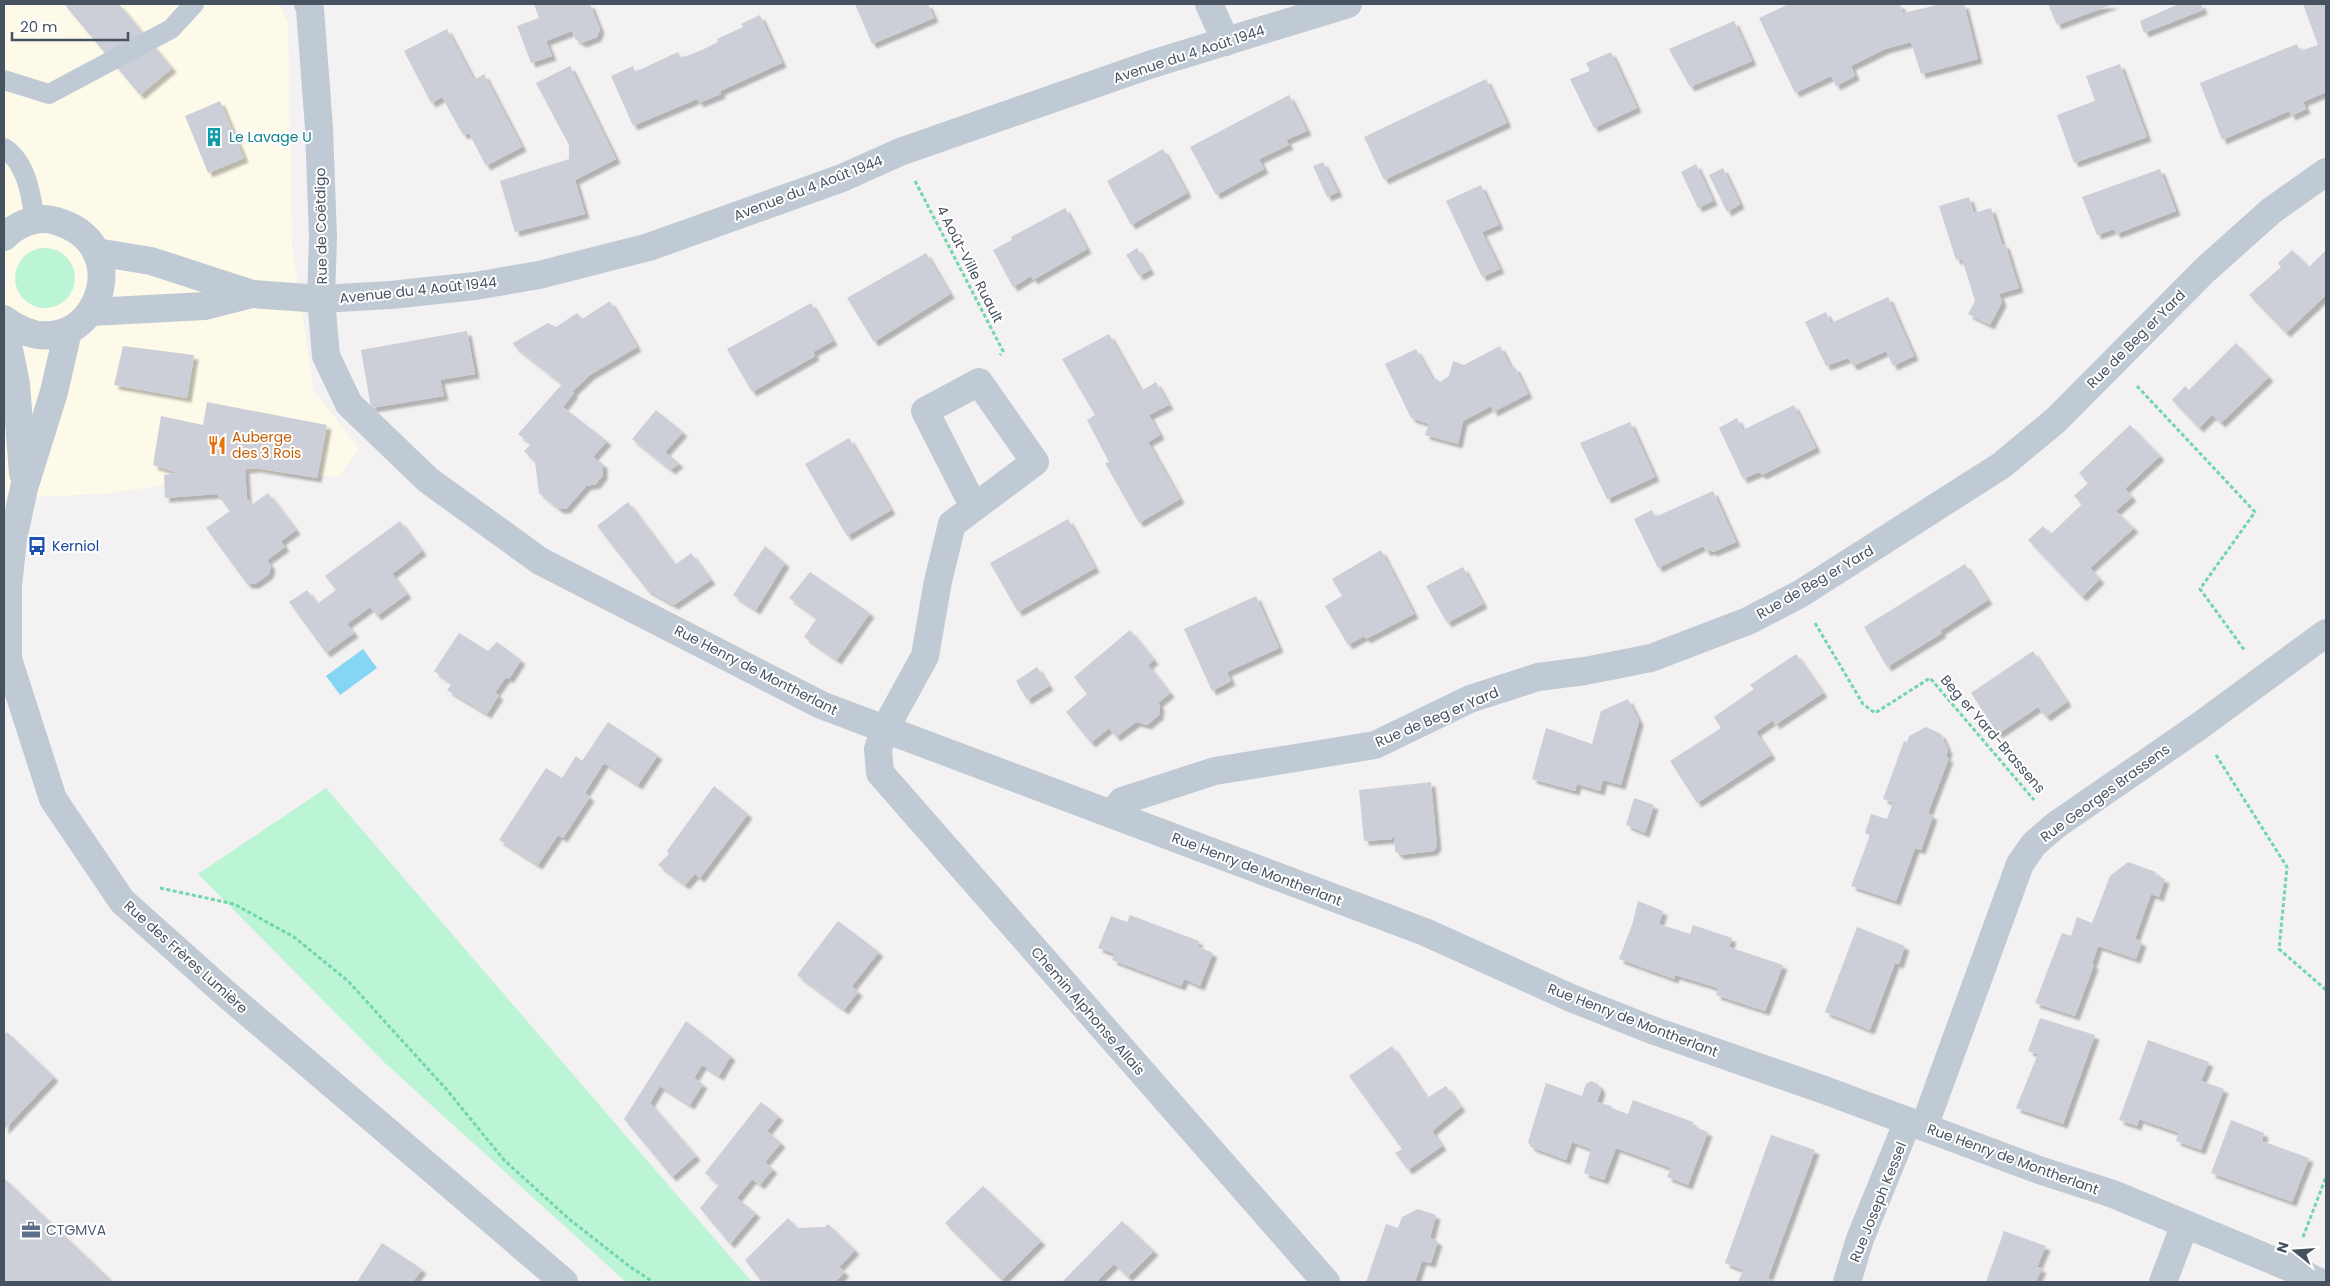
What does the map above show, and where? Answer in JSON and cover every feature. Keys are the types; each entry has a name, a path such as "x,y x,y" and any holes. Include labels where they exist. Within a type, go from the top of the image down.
{"street":[{"path":"1209,4 1226,42"},
{"name":"Avenue du 4 Août 1944","path":"96,252 151,261 252,294 321,299 391,295 475,286 539,276 649,247 842,178 900,152 1152,64 1348,4"},
{"name":"Rue de Coëtdigo","path":"314,6 320,137 321,299"},
{"name":"Rue de Beg er Yard","path":"1112,814 1122,801 1215,772 1375,744 1470,699 1538,677 1585,671 1651,658 1748,621 1800,594 2002,465 2056,420 2205,270 2264,217 2326,172"},
{"path":"4,236 20,224 34,220 54,220 71,226 86,237 96,252 102,272 101,293 91,312 68,331 50,336 33,335 17,329 4,319"},
{"name":"Avenue du 4 Août 1944","path":"91,312 205,306 252,294"},
{"name":"Rue Henry de Montherlant","path":"321,299 326,356 349,404 428,480 540,561 821,705 1424,932 1571,998 1652,1030 2039,1170 2113,1194 2291,1268 2319,1282"},
{"name":"Rue des Frères Lumière","path":"4,324 16,384 24,488"},
{"name":"Rue des Frères Lumière","path":"68,331 54,392 24,488 13,539 8,586 8,659 53,799 122,901 218,987 564,1282"},
{"path":"974,507 925,411 980,382"},
{"name":"Chemin Alphonse Allais","path":"980,382 1035,462 952,524 938,581 925,656 885,729 878,749 880,773 1326,1282"},
{"name":"Rue Georges Brassens","path":"1916,1124 2020,864 2034,844 2056,824 2198,727 2326,633"},
{"name":"Rue Joseph Kessel","path":"1847,1282 1860,1239 1916,1124"},
{"path":"2163,1282 2185,1224"}],"lane":[{"path":"4,80 49,94 171,30 194,4"},
{"path":"4,148 11,153 24,174 31,195 34,220"}],"path":[{"name":"4 Août-Ville Ruault","path":"900,152 1003,351 980,382"},
{"path":"2118,356 2133,381 2255,512 2200,589 2265,678"},
{"name":"Beg er Yard-Brassens","path":"1800,594 1822,637 1863,704 1875,713 1930,678 2056,824"},
{"path":"2198,727 2287,867 2279,949 2326,990"},
{"path":"106,877 234,904 294,937 348,981 447,1090 504,1160 569,1219 629,1266 653,1282"},
{"path":"2291,1268 2326,1177"}],"shaded area":[{"path":"4,4 279,4 288,22 292,246 314,391 359,449 339,477 250,472 105,494 4,498"}],"green space":[{"path":"45,248 62,253 70,261 75,278 70,295 62,303 45,308 28,303 20,295 15,278 20,261 28,253"},
{"path":"326,788 752,1282 626,1282 385,1063 198,874"}],"water":[{"path":"363,649 377,668 340,695 326,676"}],"building":[{"path":"64,4 119,4 172,68 140,95"},
{"path":"534,4 590,4 600,29 597,37 582,43 575,39 572,31 546,41 552,56 531,63 517,26 539,18"},
{"path":"855,4 928,4 934,18 872,44"},
{"path":"1789,4 1900,4 1903,13 1942,4 1964,4 1978,59 1921,74 1911,42 1885,49 1851,66 1855,76 1836,86 1831,76 1795,93 1759,18"},
{"path":"2048,4 2114,4 2057,25"},
{"path":"2179,4 2201,4 2203,10 2144,33 2140,21"},
{"path":"2303,4 2326,4 2326,92 2303,102 2306,109 2291,116 2289,111 2222,140 2200,83 2297,44 2300,51 2318,45"},
{"path":"760,15 782,63 720,91 721,94 699,103 697,99 633,126 611,76 633,66 635,72 678,52 681,58 702,50 718,42 717,39 743,27 741,24"},
{"path":"1734,21 1752,61 1690,87 1669,49"},
{"path":"447,29 474,80 484,74 522,147 486,166 469,133 463,135 442,97 431,103 404,51"},
{"path":"1611,52 1637,108 1594,128 1570,79 1590,71 1586,63"},
{"path":"2120,64 2147,137 2074,163 2057,115 2095,101 2086,76"},
{"path":"570,66 616,159 575,180 585,214 515,232 500,181 569,159 569,145 536,83"},
{"path":"1486,79 1507,123 1384,180 1364,137"},
{"path":"1289,95 1307,131 1286,140 1289,145 1259,159 1264,169 1216,195 1190,147"},
{"name":"Le Lavage U","path":"220,101 244,158 208,173 185,116"},
{"path":"1163,149 1187,193 1131,225 1107,181"},
{"path":"1323,162 1338,192 1327,197 1313,166"},
{"path":"1696,164 1713,201 1698,208 1681,172"},
{"path":"1723,168 1740,204 1727,212 1709,175"},
{"path":"2160,169 2176,211 2116,234 2114,229 2097,235 2082,197"},
{"path":"1481,185 1499,225 1482,232 1500,269 1482,277 1446,201"},
{"path":"1969,197 1974,213 1991,208 2002,244 2005,244 2019,288 1999,294 2002,302 1990,325 1968,314 1975,301 1962,259 1956,260 1939,206"},
{"path":"1065,208 1087,249 1033,280 1031,276 1013,287 993,250 1012,240 1011,237"},
{"path":"1137,248 1150,270 1139,276 1126,255"},
{"path":"2292,250 2309,267 2326,250 2326,295 2286,333 2249,295 2281,267 2278,263"},
{"path":"926,253 950,294 874,342 847,298"},
{"path":"1888,297 1914,356 1893,366 1886,351 1853,366 1848,358 1826,366 1805,322 1826,312 1831,323"},
{"path":"610,301 637,347 590,375 572,392 574,393 563,407 607,441 593,457 603,464 603,475 596,484 586,486 566,509 559,509 539,493 535,462 524,451 531,444 518,434 562,384 514,346 513,343 548,323 556,327 577,313 582,319"},
{"path":"811,303 833,341 813,352 815,356 752,392 727,349"},
{"path":"467,331 475,374 440,380 444,396 371,408 361,350"},
{"path":"1109,334 1141,391 1156,382 1169,405 1149,415 1160,435 1148,442 1180,499 1139,523 1105,463 1109,462 1087,420 1095,415 1062,359"},
{"path":"2236,343 2269,377 2221,423 2212,415 2199,428 2172,400 2185,386 2189,390"},
{"path":"123,346 194,355 187,398 114,385"},
{"path":"1500,346 1511,368 1515,367 1528,394 1493,412 1491,406 1463,421 1458,444 1425,435 1429,424 1411,418 1385,364 1416,349 1433,380 1437,379 1440,382 1449,376 1453,361 1464,365"},
{"path":"207,402 327,425 317,478 256,468 245,469 247,499 253,504 268,493 296,530 281,541 285,547 267,560 271,566 269,574 255,584 247,584 206,528 230,511 217,494 165,498 164,475 178,473 153,465 161,416 203,425"},
{"path":"1794,405 1816,448 1762,475 1759,472 1743,479 1719,428 1737,418 1743,430"},
{"path":"656,410 683,432 665,452 679,463 671,470 632,439"},
{"path":"1630,422 1655,477 1607,499 1580,443"},
{"path":"2130,425 2160,456 2125,489 2132,497 2116,511 2134,528 2090,568 2100,579 2082,597 2028,540 2043,526 2051,534 2082,504 2074,496 2088,483 2079,473"},
{"path":"849,438 891,510 847,536 805,464"},
{"path":"1713,491 1736,542 1713,552 1710,550 1706,552 1703,546 1658,568 1634,519 1652,510 1655,517"},
{"path":"628,502 675,565 691,553 711,580 674,605 647,590 597,526"},
{"path":"1068,519 1095,568 1018,612 990,563"},
{"path":"400,521 422,551 392,574 407,594 377,616 370,607 347,624 354,633 326,653 289,602 307,590 317,604 336,590 325,576"},
{"path":"765,546 785,563 756,610 733,595"},
{"path":"1381,550 1414,614 1366,639 1364,636 1348,645 1325,606 1342,596 1332,579"},
{"path":"1965,564 1988,600 1940,631 1942,633 1887,667 1864,627"},
{"path":"1463,567 1483,604 1447,623 1426,586"},
{"path":"810,572 870,613 837,660 804,637 817,618 789,598"},
{"path":"1256,596 1279,648 1227,672 1231,681 1212,691 1184,629"},
{"path":"1130,630 1154,660 1148,665 1170,693 1158,703 1160,706 1159,715 1147,725 1136,722 1116,737 1109,728 1091,743 1066,712 1087,694 1074,677"},
{"path":"459,633 488,651 497,642 521,660 509,679 506,677 495,693 499,695 487,714 447,690 452,684 434,671"},
{"path":"2033,651 2067,702 2046,717 2038,707 1998,734 1971,693"},
{"path":"1796,654 1823,693 1775,725 1773,720 1756,732 1771,755 1697,803 1670,761 1721,728 1714,717 1754,689 1750,685"},
{"path":"1037,667 1049,686 1027,700 1016,681"},
{"path":"1628,699 1639,721 1621,785 1603,780 1600,791 1577,784 1575,791 1532,779 1546,728 1592,744 1601,711"},
{"path":"608,722 658,755 638,785 604,763 585,793 590,797 563,838 558,835 538,865 499,840 546,768 562,778 576,756 582,761"},
{"path":"1926,727 1941,734 1948,750 1946,757 1949,758 1928,813 1933,816 1921,850 1915,848 1896,901 1851,886 1870,835 1865,833 1871,814 1887,819 1893,802 1883,799 1904,741 1907,742 1909,736"},
{"path":"1431,782 1437,846 1433,851 1400,855 1395,851 1394,835 1392,839 1364,841 1359,790"},
{"path":"714,786 748,814 700,878 695,874 685,885 658,865 669,854 667,851"},
{"path":"1634,798 1654,805 1645,833 1626,825"},
{"path":"2128,862 2156,872 2155,875 2165,879 2159,897 2151,894 2135,939 2142,942 2136,959 2098,946 2092,964 2094,965 2075,1016 2035,1003 2062,933 2071,936 2077,917 2092,923 2110,876"},
{"path":"1638,901 1663,911 1659,924 1690,934 1693,925 1732,938 1729,947 1783,965 1765,1011 1716,995 1718,988 1675,975 1674,979 1619,959 1633,922"},
{"path":"1130,915 1199,941 1197,946 1213,953 1200,986 1184,979 1181,986 1112,960 1115,954 1098,948 1111,916 1127,922"},
{"path":"838,921 879,952 852,986 858,992 844,1010 797,975"},
{"path":"1857,927 1905,946 1899,964 1895,963 1870,1030 1825,1012"},
{"path":"2040,1018 2095,1035 2063,1124 2016,1108 2038,1054 2028,1051"},
{"path":"686,1021 731,1056 719,1076 702,1065 694,1078 703,1084 690,1105 660,1086 650,1103 696,1156 672,1177 624,1119"},
{"path":"7,1032 54,1077 4,1130 4,1036"},
{"path":"2148,1040 2209,1062 2201,1081 2224,1089 2201,1150 2176,1141 2179,1133 2139,1119 2137,1126 2119,1120"},
{"path":"1392,1046 1427,1098 1446,1086 1461,1107 1432,1131 1442,1146 1408,1170 1395,1153 1402,1149 1349,1076"},
{"path":"1591,1081 1598,1084 1601,1090 1597,1102 1612,1106 1611,1108 1628,1114 1633,1100 1693,1122 1692,1126 1708,1132 1688,1185 1667,1177 1671,1168 1616,1148 1604,1180 1584,1173 1591,1149 1572,1142 1566,1160 1531,1147 1528,1142 1546,1083 1582,1096 1586,1084"},
{"path":"761,1102 779,1116 767,1131 781,1143 765,1162 773,1169 760,1185 752,1179 737,1198 756,1213 730,1244 700,1208 719,1185 705,1173"},
{"path":"2231,1120 2264,1133 2262,1141 2309,1158 2292,1202 2211,1173"},
{"path":"1771,1135 1815,1150 1768,1278 1777,1282 1738,1282 1743,1270 1725,1263"},
{"name":"CTGMVA","path":"4,1178 113,1282 4,1282"},
{"path":"983,1186 1041,1241 1002,1280 945,1223"},
{"path":"1418,1209 1436,1215 1430,1238 1438,1241 1431,1263 1422,1261 1415,1282 1366,1282 1386,1224 1398,1228 1402,1217"},
{"path":"788,1218 797,1228 825,1227 828,1224 855,1250 839,1267 845,1272 835,1282 762,1282 745,1260"},
{"path":"1122,1221 1154,1251 1128,1277 1114,1264 1096,1282 1062,1282"},
{"path":"2004,1231 2046,1246 2037,1267 2042,1268 2036,1282 1986,1282"},
{"path":"382,1243 422,1269 413,1282 357,1282"}],"place":[{"name":"Le Lavage U","path":"214,137"},
{"name":"Auberge des 3 Rois","path":"217,445"},
{"name":"Kerniol","path":"37,546"},
{"name":"CTGMVA","path":"31,1230"}]}
